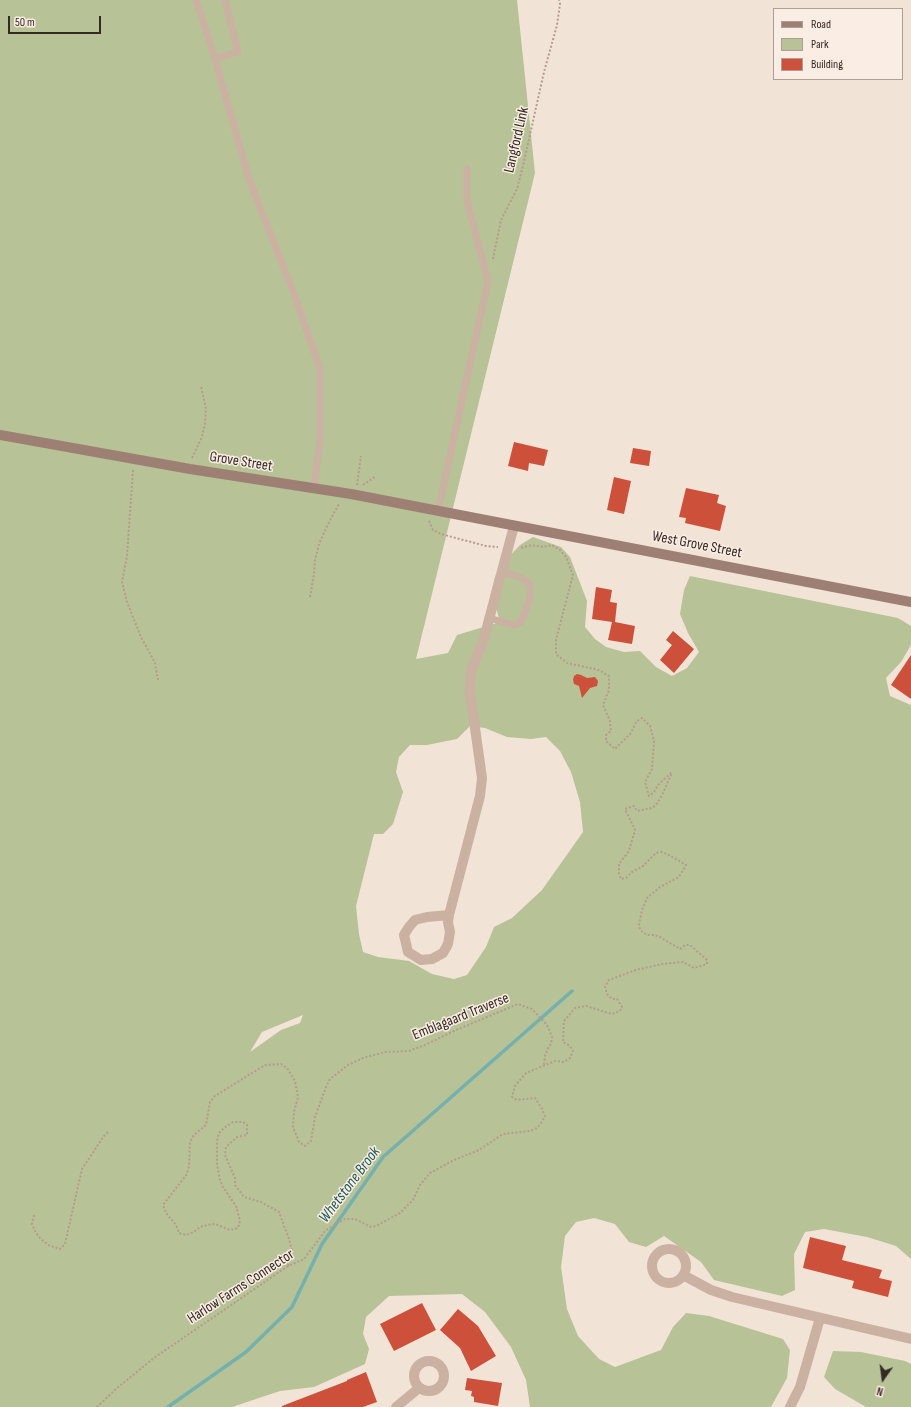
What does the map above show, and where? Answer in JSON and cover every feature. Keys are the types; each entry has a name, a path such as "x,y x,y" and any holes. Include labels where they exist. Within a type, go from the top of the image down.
{"main road":[{"name":"Grove Street","path":"0,435 188,469 351,494 438,510 476,519"},
{"name":"West Grove Street","path":"476,519 648,550 911,602"}],"street":[{"path":"449,915 427,917 415,920 404,935 408,952 421,960 432,959 443,953 448,944 450,932 448,922 449,915 480,796 482,778 470,692 471,670 483,642 514,526"},
{"path":"683,1275 711,1290 732,1297 911,1339"},
{"path":"790,1407 800,1387 820,1318"},
{"path":"396,1407 420,1388"}],"lane":[{"path":"196,0 215,59 249,179 294,294 320,368 320,439 314,489"},
{"path":"215,59 238,52 225,0"},
{"path":"438,510 488,281 467,201 467,169"},
{"path":"489,618 514,625 520,623 530,597 530,585 522,578 501,571"}],"path":[{"name":"Langford Link","path":"488,281 501,220 517,189 523,166 544,72 557,25 560,4 559,0"},
{"path":"188,469 202,437 205,423 206,409 201,386"},
{"path":"310,597 315,560 319,544 337,505 351,494 358,483 361,456"},
{"path":"135,459 132,475 127,556 122,582 127,602 140,637 155,662 158,680"},
{"name":"Harlow Farms Connector","path":"97,1407 117,1388 154,1358 288,1266 304,1259 326,1230 345,1219 355,1219 370,1227 376,1226 400,1213 413,1200 420,1185 430,1172 479,1150 503,1134 530,1131 537,1128 545,1116 542,1109 535,1098 517,1100 512,1097 515,1086 526,1073 555,1061 564,1062 570,1058 573,1051 570,1046 563,1042 564,1021 575,1008 586,1006 612,1014 620,1011 622,1007 617,1000 612,999 607,994 605,987 609,980 636,970 662,964 683,962 694,968 707,964 707,960 690,945 685,945 680,949 660,937 647,935 640,930 639,924 642,910 647,898 660,887 679,877 686,865 662,852 656,853 643,866 632,872 626,878 621,879 619,874 619,864 629,851 635,830 625,809 634,806 637,811 652,808 656,805 662,795 672,774 671,773 658,785 654,792 649,796 645,782 653,763 654,741 650,726 642,718 636,722 631,733 615,749 606,741 606,735 611,731 610,721 603,705 609,690 608,676 599,670 567,662 556,654 556,640 573,576 566,556 552,545 543,547 532,545 520,548 486,546 441,534 433,530 428,522 438,510"},
{"name":"Emblagaard Traverse","path":"288,1266 292,1250 279,1212 261,1202 244,1197 235,1186 235,1178 225,1155 226,1148 237,1137 246,1135 247,1125 243,1122 234,1122 224,1128 219,1133 217,1141 217,1165 220,1180 236,1206 240,1221 238,1228 230,1230 216,1224 207,1225 200,1227 194,1232 186,1235 179,1233 176,1225 166,1213 163,1205 187,1174 189,1166 190,1142 194,1135 206,1125 210,1102 215,1096 265,1065 281,1064 287,1068 295,1082 298,1097 294,1112 293,1128 299,1142 305,1146 311,1141 315,1117 326,1087 330,1080 348,1065 363,1058 385,1052 409,1051 518,1004 532,1009 547,1025 552,1037 551,1044 545,1056 544,1065"},
{"path":"34,1215 32,1224 36,1233 48,1245 60,1249 65,1244 82,1169 109,1131"}],"green space":[{"path":"0,0 517,0 535,173 416,659 448,653 457,635 500,622 497,611 490,597 495,577 502,564 520,545 533,537 561,547 570,557 587,601 585,627 595,639 606,647 624,652 640,651 656,667 672,676 687,668 699,652 688,633 680,614 684,590 690,576 898,618 911,626 911,645 901,662 886,678 890,696 911,705 911,1259 896,1246 867,1237 824,1229 805,1232 794,1254 795,1290 782,1296 714,1280 701,1262 664,1236 646,1247 629,1242 615,1224 594,1218 576,1222 565,1236 561,1267 567,1309 578,1336 599,1359 615,1367 661,1350 673,1327 686,1313 709,1316 783,1339 790,1350 787,1378 771,1407 530,1407 526,1380 511,1347 485,1312 462,1294 389,1296 366,1317 363,1334 369,1349 365,1364 314,1387 280,1391 232,1407 0,1407","holes":["470,726 485,728 507,737 531,739 546,737 560,751 571,772 580,802 583,832 542,890 512,918 494,927 486,947 467,975 454,979 432,974 409,961 378,957 363,952 359,934 356,906 374,834 383,834 393,824 403,792 396,772 399,757 410,745 427,745 457,739","303,1015 300,1023 281,1030 250,1052 262,1032"]},
{"path":"833,1351 861,1352 905,1361 911,1364 911,1407 866,1407 835,1389 824,1377"}],"building":[{"path":"514,442 548,450 544,466 529,463 528,471 508,466"},
{"path":"633,448 651,451 649,466 630,463"},
{"path":"614,477 631,481 624,514 607,510"},
{"path":"686,488 719,495 717,503 726,506 720,531 685,523 686,518 679,517"},
{"path":"596,587 612,590 610,602 617,603 615,622 635,626 632,644 608,640 612,622 592,619"},
{"path":"673,631 694,649 674,673 660,660 672,645 666,640"},
{"path":"911,655 911,699 891,685"},
{"path":"577,674 587,678 595,677 598,681 597,686 590,688 582,698 579,686 574,684 573,680 574,676"},
{"path":"810,1237 846,1246 842,1260 882,1270 879,1278 892,1281 888,1297 852,1288 854,1281 803,1268"},
{"path":"422,1303 436,1330 394,1351 380,1324"},
{"path":"458,1309 478,1326 496,1356 471,1371 460,1348 440,1330"},
{"path":"366,1372 377,1402 363,1407 282,1407 347,1381"},
{"path":"467,1378 502,1383 498,1406 474,1402 474,1397 471,1396 472,1391 465,1390"}],"waterway":[{"name":"Whetstone Brook","path":"168,1407 246,1352 292,1307 322,1244 383,1157 572,991"}]}
